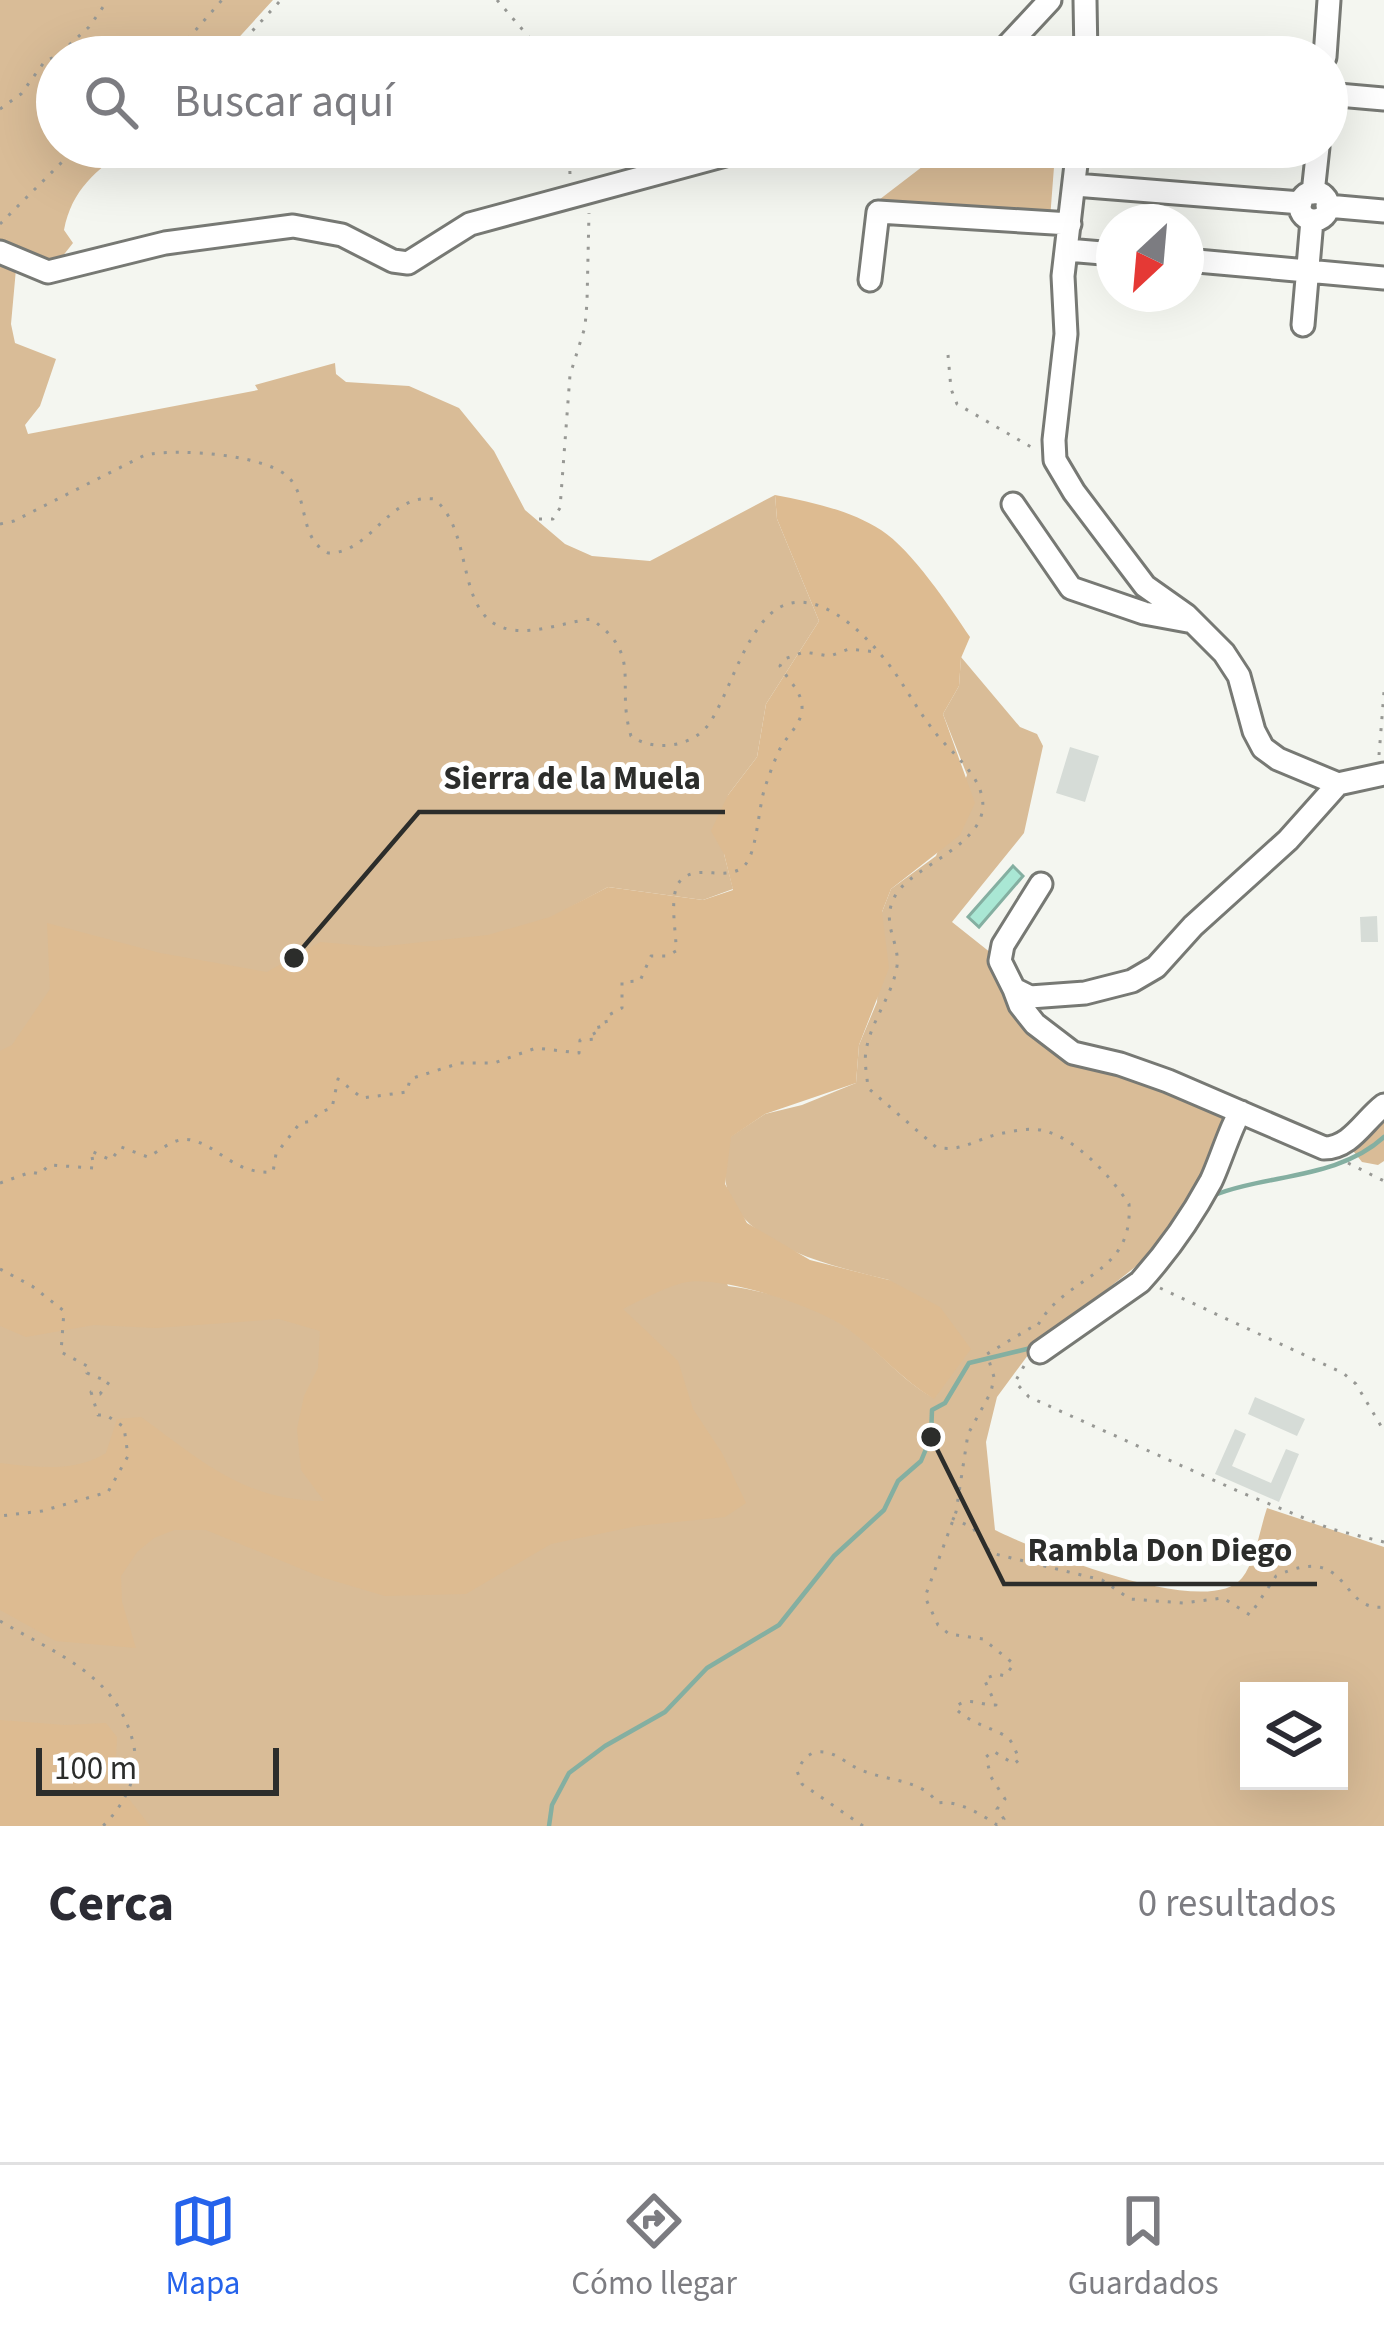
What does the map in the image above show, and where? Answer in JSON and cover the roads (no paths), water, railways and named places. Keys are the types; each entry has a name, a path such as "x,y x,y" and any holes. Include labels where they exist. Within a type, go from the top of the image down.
{"street":[{"path":"1017,36 1050,0"},
{"path":"1085,0 1086,36"},
{"path":"1326,36 1329,0"},
{"path":"1348,96 1384,99"},
{"path":"0,253 48,272 165,243 293,226 342,236 394,262 408,263 470,224 680,168"},
{"path":"1076,168 1055,460 1073,492 1145,586 1194,622 1224,653 1239,676 1263,748 1338,784"},
{"path":"1303,325 1316,168"},
{"path":"1075,185 1384,211"},
{"path":"870,280 878,212 1070,224"},
{"path":"1067,250 1096,252"},
{"path":"1204,262 1384,278"},
{"path":"1013,504 1070,588 1144,613 1194,622"},
{"path":"1014,989 1030,997 1085,993 1132,981 1156,968 1193,926 1288,840 1338,784 1381,774"},
{"path":"1041,884 1003,945 1000,961 1020,1006 1073,1053 1120,1064 1324,1148 1337,1148 1384,1105"},
{"path":"1040,1352 1140,1282 1178,1238 1241,1112"}],"waterway":[{"path":"1212,1196 1346,1161 1384,1137"},
{"path":"549,1826 552,1805 569,1773 665,1712 707,1668 779,1625 834,1556 884,1510 898,1481 921,1461 931,1437 932,1410 945,1403 969,1363 1031,1348"}],"place":[{"name":"Sierra de la Muela","path":"294,958"},
{"name":"Rambla Don Diego","path":"931,1437"}]}
